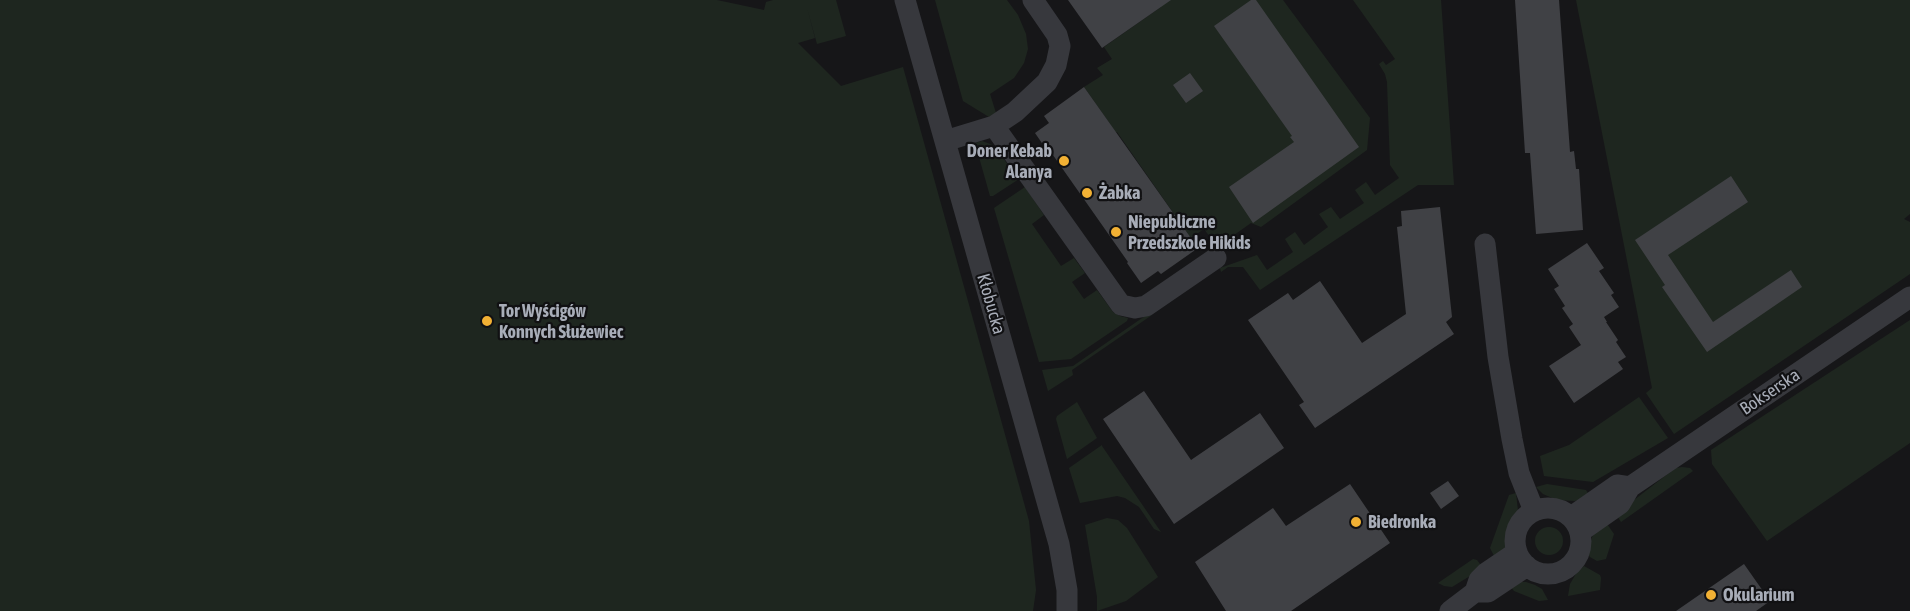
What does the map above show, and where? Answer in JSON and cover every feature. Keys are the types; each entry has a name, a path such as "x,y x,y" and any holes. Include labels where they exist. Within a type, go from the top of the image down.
{"street":[{"name":"Kłobucka","path":"905,0 1059,544 1067,590 1067,611"},
{"path":"945,141 994,126 1031,98 1047,82 1056,65 1060,46 1057,35 1033,0"},
{"path":"994,126 1120,305 1135,308 1146,306 1216,258"},
{"path":"1485,244 1498,357 1512,439 1519,473 1534,511"},
{"name":"Bokserska","path":"1576,524 1620,504 1630,487 1910,297"},
{"path":"1542,508 1552,508 1562,510 1576,524 1581,544 1577,556 1563,570 1554,573 1535,571 1522,559 1515,543 1519,525 1524,517 1542,508"},
{"path":"1450,611 1475,592 1488,592 1522,559"}],"shaded area":[{"name":"Tor Wyścigów Konnych Służewiec","path":"0,0 717,0 764,10 766,2 773,0 836,0 846,36 817,44 807,8 815,38 798,43 841,86 903,67 1029,521 1036,590 1033,611 0,611"},
{"path":"935,0 1007,0 1018,15 1026,34 1028,49 1024,63 1014,78 990,94 996,113 989,117 963,101"},
{"path":"1156,0 1283,0 1370,118 1367,150 1261,227 1251,223 1227,240 1213,241 1204,229 1188,240 1188,234 1117,132 1113,134 1110,124 1084,87 1103,75 1097,68 1112,59 1104,47 1161,7"},
{"path":"1353,0 1441,0 1454,185 1418,185 1260,290 1243,267 1228,267 1221,272 1220,268 1257,255 1267,270 1293,252 1285,239 1295,232 1304,245 1328,227 1319,214 1331,207 1340,219 1364,203 1355,190 1366,182 1375,195 1399,178 1390,165 1387,82 1379,64 1383,61 1386,65 1395,59"},
{"path":"1576,0 1910,0 1910,214 1904,219 1910,222 1910,274 1674,434 1646,393 1652,388"},
{"path":"982,141 993,145 1019,179 993,196 990,196 975,143"},
{"path":"1025,187 1044,215 1032,224 1061,266 1074,258 1085,273 1072,282 1084,299 1097,290 1113,312 1128,318 1127,321 1071,359 1039,362 994,208"},
{"path":"1152,315 1072,370 1073,375 1048,391 1042,370 1073,366 1145,316"},
{"path":"1910,320 1910,443 1767,541 1712,464 1711,450"},
{"path":"1639,397 1668,438 1593,482 1544,476 1540,456 1569,445"},
{"path":"1077,402 1097,438 1067,459 1056,419"},
{"path":"1102,445 1161,532 1154,529 1139,507 1125,498 1117,496 1080,503 1069,468"},
{"path":"1682,467 1693,471 1621,522 1616,514 1676,468"},
{"path":"1547,484 1586,490 1590,497 1575,501 1557,500 1543,494 1536,487"},
{"path":"1516,493 1518,511 1507,548 1496,560 1490,548 1509,495"},
{"path":"1107,518 1118,520 1127,528 1158,577 1126,601 1097,611 1097,597 1085,525"},
{"path":"1605,521 1614,534 1606,559 1597,561 1588,554 1592,537"},
{"path":"1549,527 1559,531 1563,541 1559,551 1549,555 1539,551 1535,541 1539,531"},
{"path":"1473,559 1477,560 1483,568 1452,587 1438,583"},
{"path":"1584,566 1600,575 1600,590 1568,596 1570,584 1577,572"},
{"path":"1526,582 1542,589 1548,600 1539,601 1514,591 1510,586"}],"building":[{"path":"1068,0 1171,0 1102,48"},
{"path":"1251,0 1256,0 1359,147 1253,223 1229,187 1294,142 1214,26"},
{"path":"1515,0 1559,0 1570,152 1574,151 1576,169 1579,169 1583,230 1536,234 1530,153 1525,153"},
{"path":"1190,73 1203,91 1186,103 1173,85"},
{"path":"1084,87 1198,248 1161,274 1158,271 1141,283 1048,148 1046,149 1035,133 1049,123 1044,116"},
{"path":"1731,176 1748,202 1668,255 1713,322 1791,270 1802,287 1707,352 1662,287 1665,285 1635,240"},
{"path":"1440,207 1452,317 1446,322 1454,334 1315,428 1299,405 1304,402 1248,320 1288,293 1293,300 1320,281 1362,343 1406,314 1397,227 1402,226 1401,211"},
{"path":"1587,243 1604,268 1599,271 1614,293 1611,295 1619,307 1604,317 1626,357 1618,362 1623,369 1574,403 1549,366 1581,345 1569,327 1573,324 1562,308 1565,306 1554,289 1559,286 1548,269"},
{"path":"1144,391 1191,460 1260,413 1284,448 1174,524 1103,419"},
{"path":"1448,481 1459,496 1441,509 1430,493"},
{"path":"1350,484 1390,543 1291,611 1226,611 1195,562 1273,508 1286,526"},
{"path":"1744,564 1770,601 1756,611 1676,611"}],"place":[{"name":"Doner Kebab Alanya","path":"1064,161"},
{"name":"Żabka","path":"1087,193"},
{"name":"Niepubliczne Przedszkole Hikids","path":"1116,232"},
{"name":"Tor Wyścigów Konnych Służewiec","path":"487,321"},
{"name":"Biedronka","path":"1356,522"},
{"name":"Okularium","path":"1711,595"}]}
